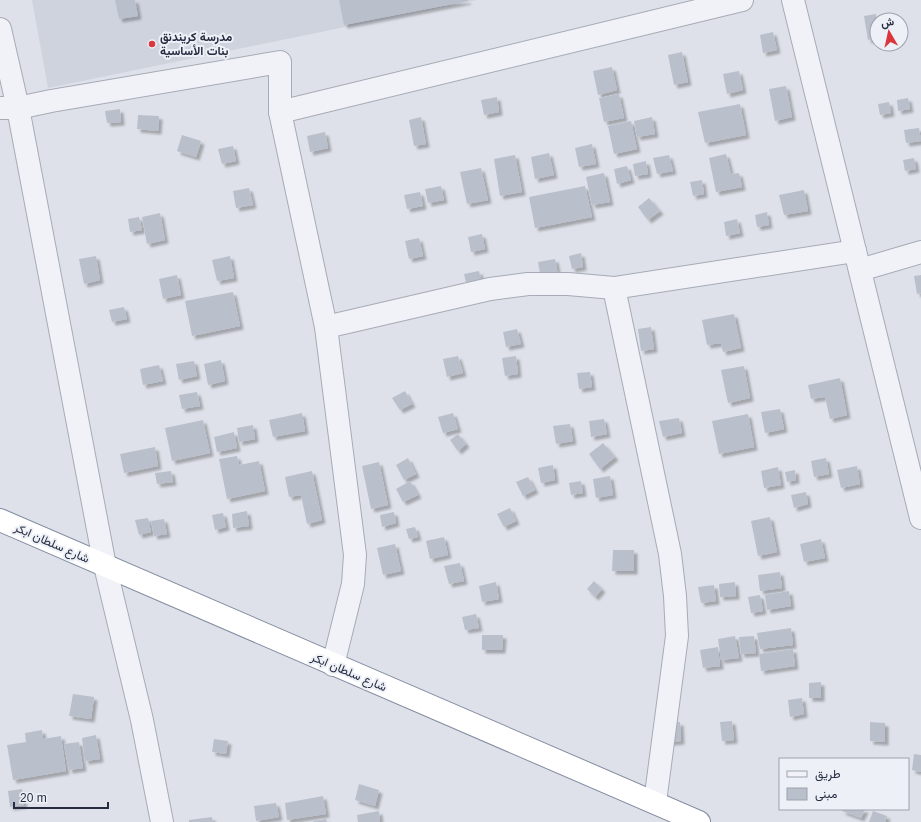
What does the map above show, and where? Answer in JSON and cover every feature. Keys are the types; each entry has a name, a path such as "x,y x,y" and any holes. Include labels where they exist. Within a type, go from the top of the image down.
{"highway":[{"name":"شارع سلطان ابكر","path":"0,520 699,822"}],"street":[{"path":"280,112 742,0"},
{"path":"793,0 921,518"},
{"path":"0,29 9,108 105,566 142,720 162,822"},
{"path":"9,108 280,62 280,112 326,327 355,555 353,584 333,665"},
{"path":"326,327 490,289 528,284 568,284 614,288 857,261 921,252"},
{"path":"614,288 670,554 676,596 677,636 655,802"}],"shaded area":[{"name":"مدرسة كريندنق بنات الأساسية","path":"32,0 477,0 48,88"}],"building":[{"path":"115,0 135,0 138,16 119,19"},
{"path":"339,0 468,0 468,1 344,25"},
{"path":"869,15 868,40 864,16"},
{"path":"773,32 777,50 763,53 760,35"},
{"path":"682,52 688,82 674,85 668,55"},
{"path":"612,67 617,90 598,95 593,71"},
{"path":"739,71 743,90 727,94 723,74"},
{"path":"786,86 792,117 775,121 769,89"},
{"path":"619,94 624,118 604,122 599,98"},
{"path":"497,97 499,112 484,115 481,100"},
{"path":"908,98 910,109 898,111 897,100"},
{"path":"889,102 891,113 880,115 878,104"},
{"path":"740,104 746,135 705,143 698,112"},
{"path":"120,109 121,122 107,123 105,111"},
{"path":"138,115 159,116 158,131 137,129"},
{"path":"421,117 426,144 414,146 409,120"},
{"path":"652,117 655,134 637,137 634,121"},
{"path":"631,121 637,149 614,154 608,126"},
{"path":"919,128 921,141 906,143 904,130"},
{"path":"325,132 328,148 310,152 307,136"},
{"path":"182,135 201,141 196,157 177,151"},
{"path":"592,144 596,164 579,167 575,148"},
{"path":"233,146 236,161 222,164 218,149"},
{"path":"549,153 554,175 535,179 531,157"},
{"path":"726,154 731,174 739,173 742,187 716,192 709,158"},
{"path":"515,155 522,192 500,196 494,159"},
{"path":"669,155 673,171 657,174 653,158"},
{"path":"914,158 916,169 905,171 903,160"},
{"path":"646,161 648,174 635,176 633,164"},
{"path":"627,166 631,180 617,184 614,169"},
{"path":"481,168 488,200 467,204 460,172"},
{"path":"604,173 610,202 592,205 586,177"},
{"path":"702,180 704,194 693,196 690,182"},
{"path":"441,186 444,200 428,203 425,189"},
{"path":"585,186 592,217 535,228 529,197"},
{"path":"249,188 253,205 236,208 233,191"},
{"path":"804,190 808,211 784,215 779,195"},
{"path":"420,192 423,206 407,209 404,195"},
{"path":"649,198 660,211 648,220 638,207"},
{"path":"767,212 769,225 757,227 755,215"},
{"path":"160,213 165,240 147,244 142,217"},
{"path":"139,217 142,230 130,232 128,219"},
{"path":"737,219 740,233 726,236 724,222"},
{"path":"482,234 485,249 471,252 468,237"},
{"path":"419,238 423,256 409,259 405,241"},
{"path":"581,253 583,267 572,269 569,256"},
{"path":"96,256 100,280 84,284 79,259"},
{"path":"230,256 234,278 217,281 212,260"},
{"path":"555,259 558,275 541,279 538,262"},
{"path":"479,271 482,284 467,287 464,274"},
{"path":"177,275 181,295 163,299 159,279"},
{"path":"921,275 921,293 917,294 914,276"},
{"path":"233,292 240,326 192,336 185,301"},
{"path":"124,307 127,319 112,322 109,310"},
{"path":"734,314 741,348 723,352 721,343 707,345 702,320"},
{"path":"651,327 654,349 641,351 638,329"},
{"path":"517,329 521,344 506,347 503,332"},
{"path":"458,356 463,373 447,377 443,359"},
{"path":"516,356 518,374 505,376 502,358"},
{"path":"221,360 225,381 208,385 204,364"},
{"path":"194,361 197,376 179,380 176,364"},
{"path":"159,365 163,381 143,385 140,369"},
{"path":"744,366 750,398 728,403 721,370"},
{"path":"590,372 592,387 579,389 577,373"},
{"path":"840,378 847,415 830,419 825,397 811,399 808,385"},
{"path":"405,391 412,404 400,410 392,398"},
{"path":"197,392 200,406 182,409 179,395"},
{"path":"780,409 784,429 765,433 761,412"},
{"path":"302,413 305,431 273,437 269,420"},
{"path":"453,413 458,429 443,433 438,417"},
{"path":"748,414 754,447 719,454 712,421"},
{"path":"679,418 682,433 663,437 659,421"},
{"path":"604,419 607,434 591,437 589,421"},
{"path":"203,420 210,453 172,461 165,428"},
{"path":"570,424 573,441 556,444 553,426"},
{"path":"253,425 255,439 239,442 237,428"},
{"path":"234,432 237,448 217,452 214,437"},
{"path":"458,434 466,444 458,451 450,440"},
{"path":"603,443 615,457 600,469 589,454"},
{"path":"155,447 158,466 124,473 120,454"},
{"path":"237,456 239,465 259,461 265,491 227,499 219,459"},
{"path":"408,458 416,474 404,480 396,465"},
{"path":"826,458 829,474 814,477 811,461"},
{"path":"379,462 388,505 371,509 362,466"},
{"path":"553,465 555,480 541,483 538,468"},
{"path":"857,466 860,484 841,488 837,470"},
{"path":"778,467 781,485 764,488 761,471"},
{"path":"795,470 796,480 787,482 785,472"},
{"path":"171,471 173,482 157,484 155,473"},
{"path":"312,471 322,520 307,524 301,495 289,497 285,477"},
{"path":"610,476 613,495 596,498 593,479"},
{"path":"528,477 535,490 523,496 516,482"},
{"path":"410,481 418,495 403,502 396,489"},
{"path":"581,481 583,493 571,495 569,483"},
{"path":"806,492 808,504 794,508 791,495"},
{"path":"510,508 516,521 504,527 497,514"},
{"path":"247,511 249,526 233,528 232,514"},
{"path":"394,512 396,523 382,527 380,515"},
{"path":"223,513 226,527 215,530 212,515"},
{"path":"770,517 777,552 758,556 751,521"},
{"path":"148,518 151,532 139,535 135,520"},
{"path":"164,519 167,534 154,536 151,521"},
{"path":"415,527 418,537 409,539 406,529"},
{"path":"444,537 448,555 430,559 426,541"},
{"path":"821,539 825,558 804,562 800,544"},
{"path":"395,544 401,571 383,575 377,548"},
{"path":"613,550 634,550 634,571 612,571"},
{"path":"460,563 464,581 449,584 444,566"},
{"path":"780,572 782,588 760,591 758,575"},
{"path":"594,581 602,589 595,597 587,589"},
{"path":"496,582 499,599 482,602 479,586"},
{"path":"735,582 736,596 720,597 719,584"},
{"path":"714,585 716,601 701,603 698,587"},
{"path":"789,591 791,606 767,610 765,595"},
{"path":"760,595 763,611 751,613 748,597"},
{"path":"476,614 479,628 465,630 462,617"},
{"path":"791,628 793,645 760,649 757,633"},
{"path":"482,635 503,635 502,650 482,650"},
{"path":"735,636 739,658 721,660 718,639"},
{"path":"754,636 756,653 741,654 739,637"},
{"path":"718,647 720,666 703,668 700,650"},
{"path":"793,649 795,666 761,671 759,654"},
{"path":"821,682 821,698 809,698 809,683"},
{"path":"73,694 94,697 91,719 69,716"},
{"path":"802,698 804,714 790,717 788,700"},
{"path":"732,721 734,740 722,741 720,722"},
{"path":"680,722 681,741 669,742 668,723"},
{"path":"870,722 885,723 885,742 870,741"},
{"path":"42,730 43,739 61,736 66,771 13,780 7,745 26,742 25,733"},
{"path":"96,735 100,759 85,761 82,738"},
{"path":"214,739 228,741 226,754 212,752"},
{"path":"79,742 83,768 69,770 64,744"},
{"path":"914,754 921,755 921,772 912,770"},
{"path":"359,784 379,790 375,806 355,800"},
{"path":"22,789 24,805 10,807 8,791"},
{"path":"323,796 326,814 287,820 285,803"},
{"path":"276,803 279,817 256,821 254,806"},
{"path":"842,810 865,810 861,818"},
{"path":"379,811 380,822 358,822 357,815"},
{"path":"873,811 887,816 885,822 869,822"},
{"path":"212,817 213,822 189,822 189,820"},
{"path":"326,819 327,822 313,822 313,821"}],"place":[{"name":"مدرسة كريندنق بنات الأساسية","path":"152,44"}]}
